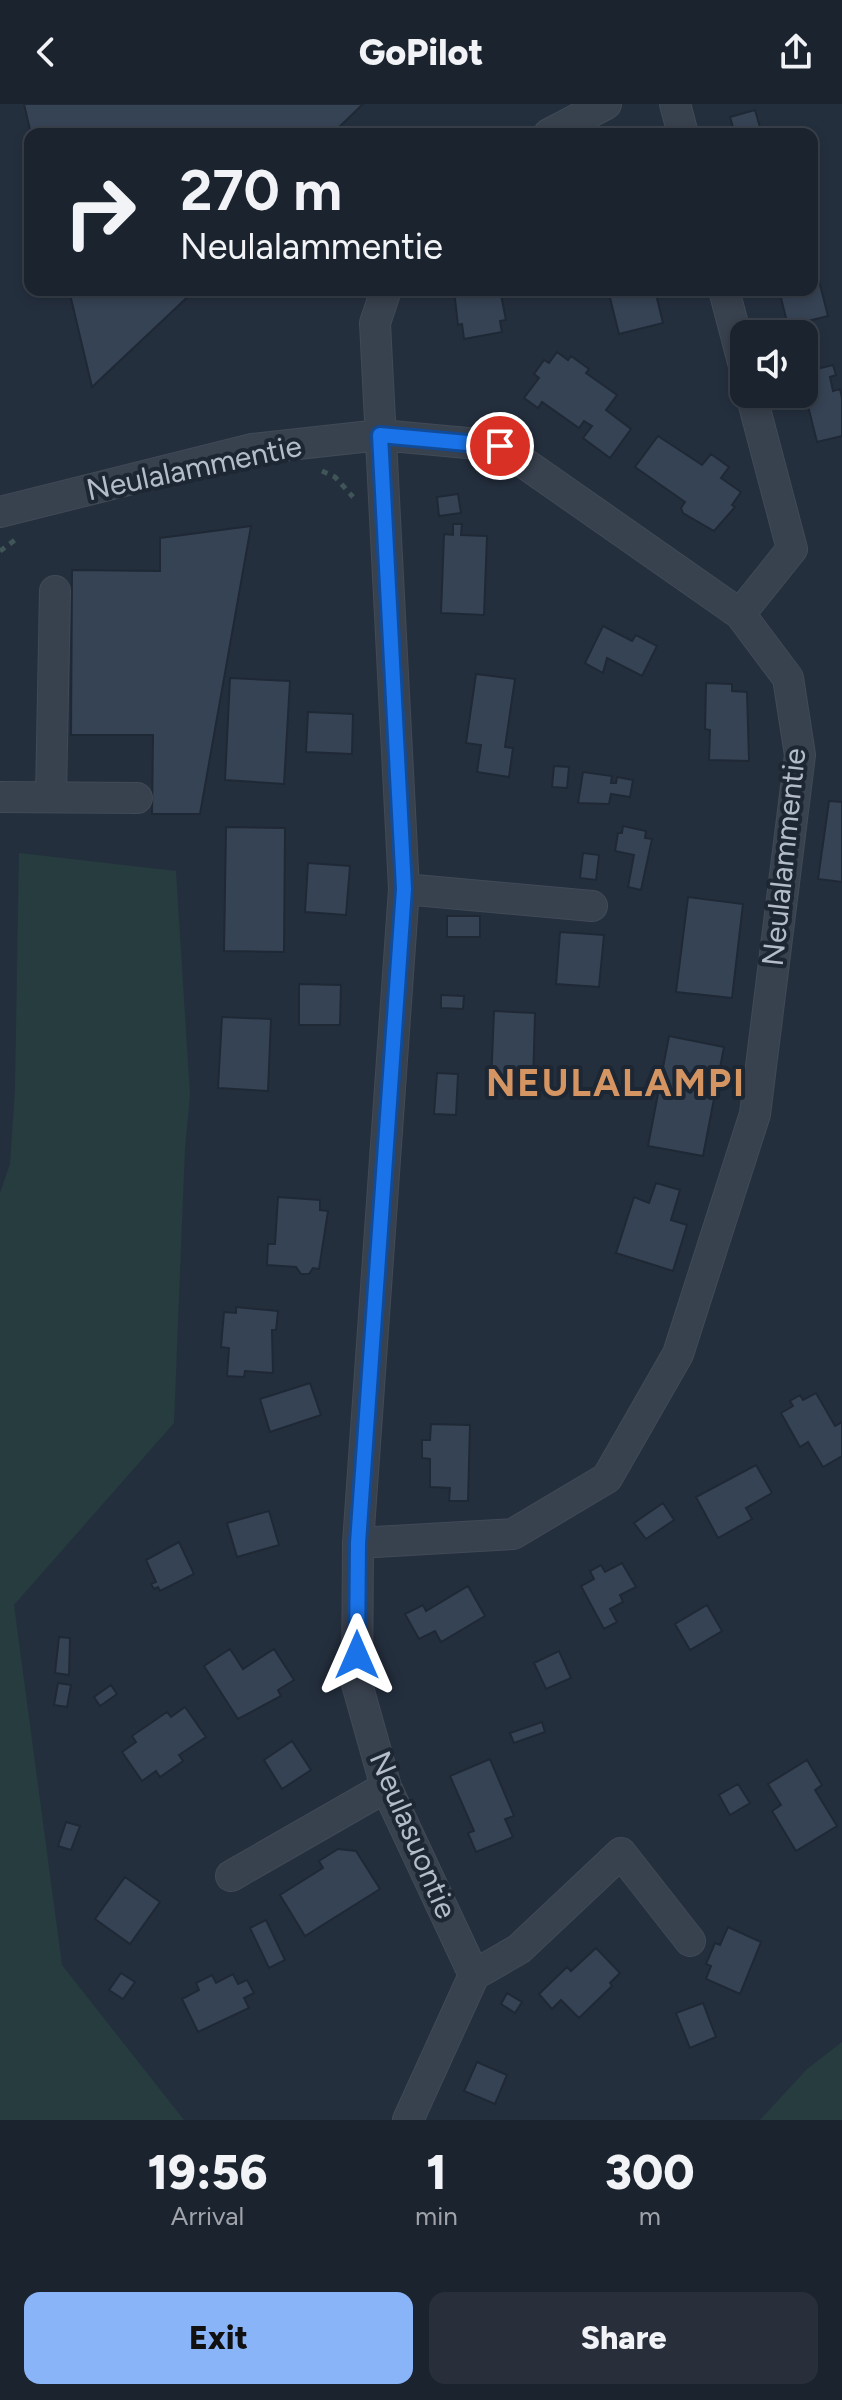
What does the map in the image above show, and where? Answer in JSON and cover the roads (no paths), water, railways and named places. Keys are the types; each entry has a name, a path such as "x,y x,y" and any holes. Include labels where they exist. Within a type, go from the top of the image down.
{"street":[{"path":"560,128 606,104"},
{"path":"675,104 681,128"},
{"name":"Neulasuontie","path":"384,296 375,323 404,889 358,1543 357,1684 386,1787 474,1975"},
{"path":"726,296 732,320"},
{"path":"740,614 792,549 755,408"},
{"name":"Neulalammentie","path":"0,512 252,449 380,435 500,446 740,614 788,678 800,755 755,1114 678,1354 607,1478 513,1534 358,1543"},
{"path":"51,797 55,591"},
{"path":"0,797 137,798"},
{"path":"404,889 592,906"},
{"path":"231,1876 386,1787"},
{"path":"408,2120 474,1975 519,1949 621,1853 690,1941"}],"district":[{"name":"NEULALAMPI","path":"616,1083"}]}
